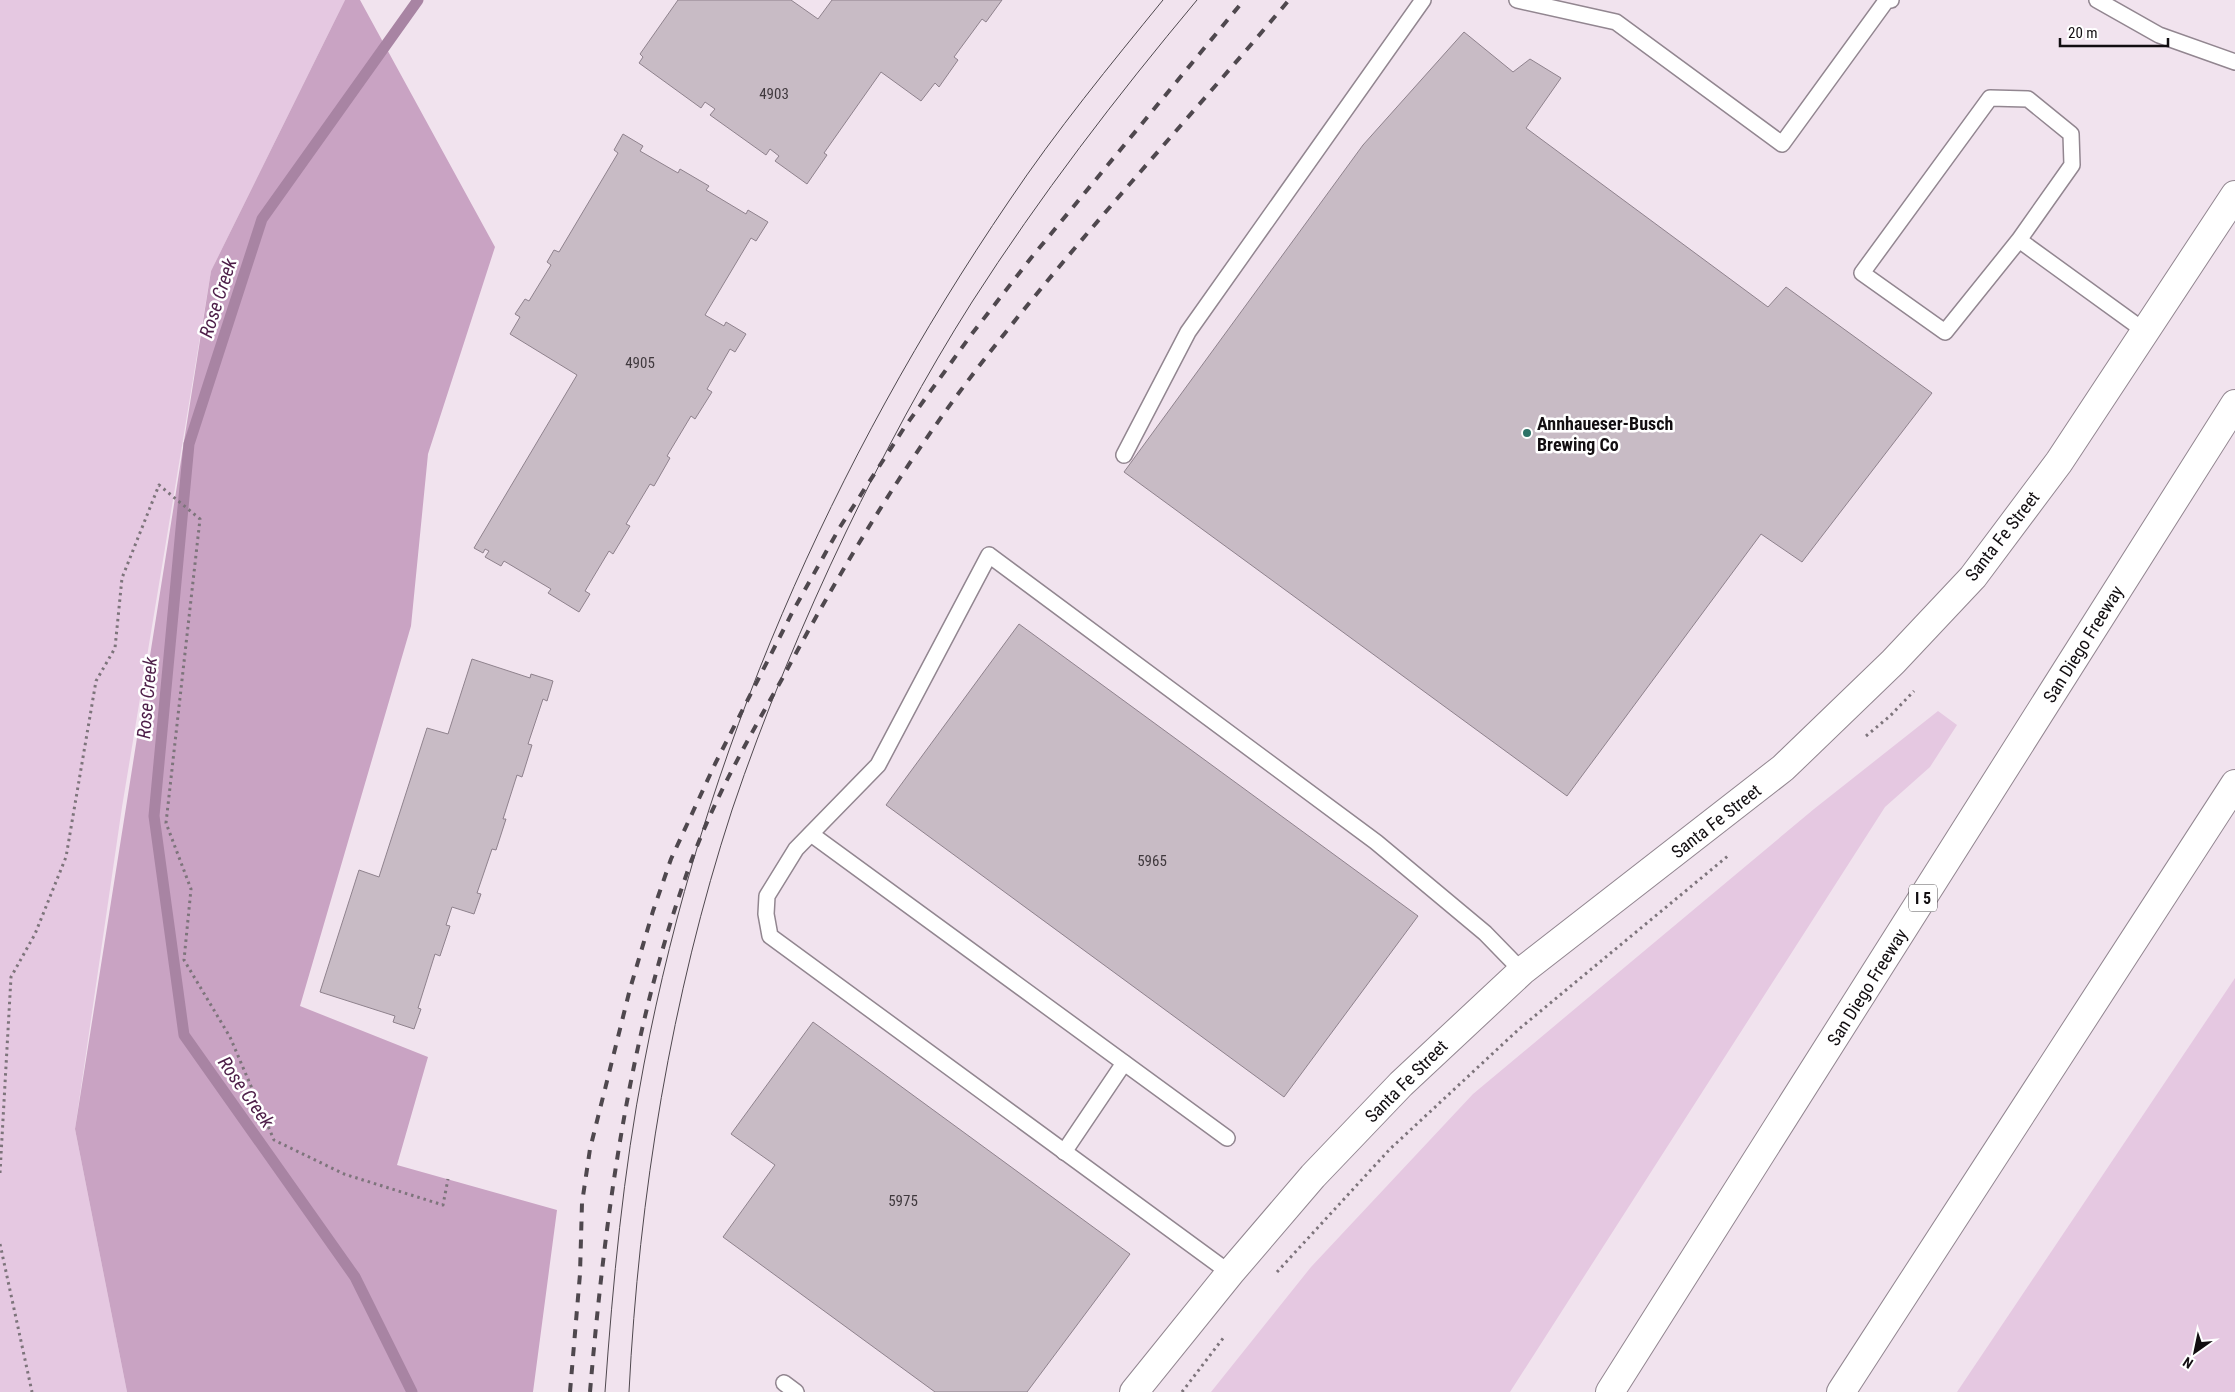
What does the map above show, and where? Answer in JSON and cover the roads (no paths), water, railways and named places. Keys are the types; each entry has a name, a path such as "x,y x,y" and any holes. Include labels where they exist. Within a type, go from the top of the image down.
{"main road":[{"name":"Santa Fe Street","path":"1134,1392 1230,1273 1313,1176 1401,1084 1522,971 1782,768 1893,662 1973,577 2059,462 2235,195"},
{"name":"San Diego Freeway","path":"1610,1392 2235,404"},
{"path":"1841,1392 2235,784"}],"lane":[{"path":"1124,455 1188,332 1423,0"},
{"path":"1518,0 1616,22 1782,144 1886,1 1891,0"},
{"path":"2097,0 2160,35 2235,62"},
{"path":"1990,98 2028,99 2071,134 2072,165 2019,240 1945,332 1862,273 1990,98"},
{"path":"2019,240 2146,332"},
{"path":"1230,1273 770,936 766,914 767,896 796,849 878,765 989,556 1376,842 1485,933 1522,971"},
{"path":"811,834 1227,1138"},
{"path":"1064,1152 1124,1063"}],"waterway":[{"name":"Rose Creek","path":"412,1392 355,1277 184,1035 154,816 189,444 262,219 418,0"}],"tram line":[{"path":"605,1392 615,1269 630,1146 644,1064 669,949 701,835 739,723 782,614 831,507 886,402 945,300 1045,149 1163,0"},
{"path":"629,1392 641,1244 650,1171 661,1097 675,1024 710,881 757,739 785,669 860,502 906,415 972,302 1052,185 1108,110 1197,0"}],"railway":[{"path":"570,1392 580,1274 582,1203 590,1149 630,989 653,911 671,859 715,764 793,611 840,527 904,428 971,335 1031,258 1244,0"},
{"path":"590,1392 603,1261 622,1130 634,1064 649,1000 687,873 696,848 730,774 827,597 927,437 983,361 1057,269 1289,0"}],"place":[{"name":"Annhaueser-Busch Brewing Co","path":"1527,433"}]}
